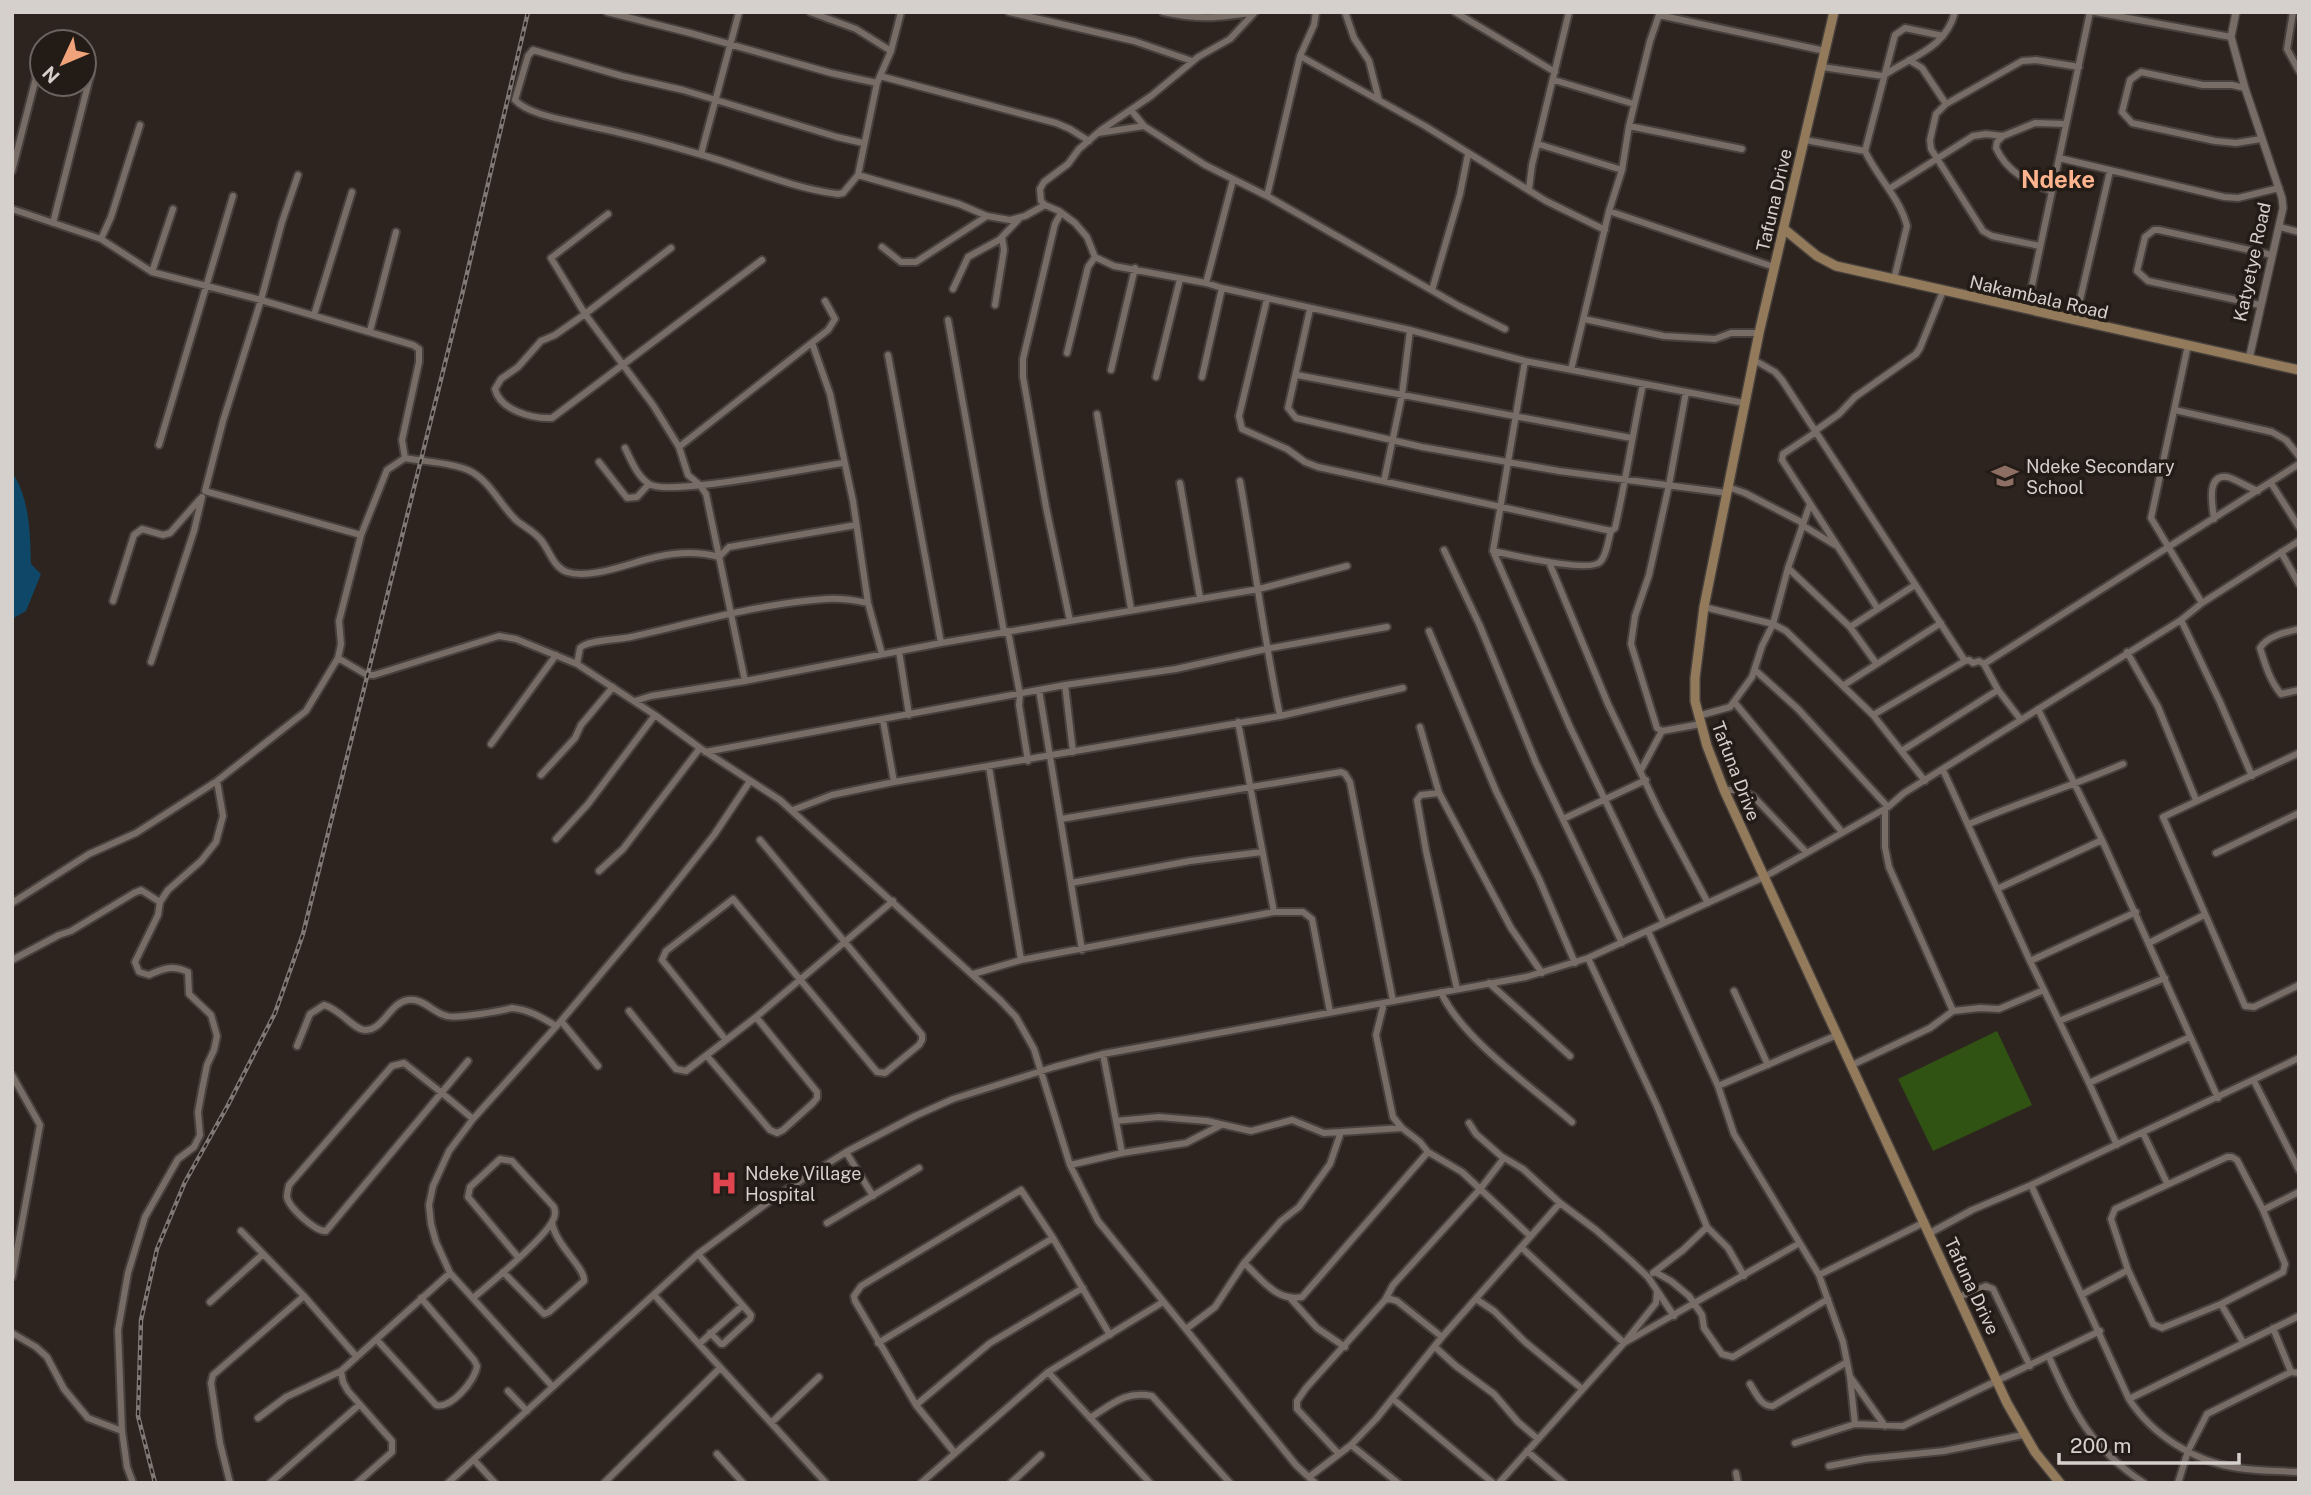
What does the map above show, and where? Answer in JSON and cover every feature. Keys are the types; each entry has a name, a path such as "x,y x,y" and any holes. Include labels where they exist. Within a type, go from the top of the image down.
{"main road":[{"name":"Tafuna Drive","path":"1833,12 1759,333 1704,607 1695,678 1699,720 1724,790 2023,1435 2060,1483"},
{"name":"Nakambala Road","path":"1784,229 1817,256 1836,266 2299,370"}],"street":[{"path":"607,12 831,73 878,80 1056,123 1088,141"},
{"path":"701,154 739,12"},
{"path":"810,12 856,29 891,51"},
{"path":"863,143 533,50 528,56 516,100 523,106 555,118 701,154 778,180 843,193 858,175 878,80 891,51 901,12"},
{"path":"1009,12 1134,41 1192,61"},
{"path":"1163,12 1192,18 1255,12"},
{"path":"1255,12 1230,39 1192,61 1098,133 1068,164 1044,182 1039,194 1045,205 1075,223 1087,237 1095,257 1114,266 1206,283 1410,330 1525,361 1744,403"},
{"path":"1267,196 1300,56 1314,25 1315,12"},
{"path":"1345,12 1354,38 1369,61 1379,100"},
{"path":"1455,12 1554,76 1634,104"},
{"path":"1529,189 1569,12"},
{"path":"1822,67 1883,76 1923,53 1943,36 1952,26 1955,12"},
{"path":"2027,309 2078,67 2093,12 2231,37"},
{"name":"Katyetye Road","path":"2236,12 2231,37 2283,208 2249,359"},
{"path":"2293,12 2287,48 2299,71"},
{"path":"1571,370 1609,211 1622,170 1634,104 1659,13 1825,51"},
{"path":"1894,279 1907,226 1889,189 1865,151 1895,35 1905,28 1943,36"},
{"path":"1922,68 1923,53"},
{"path":"1300,56 1379,100 1546,201 1605,230"},
{"path":"1909,60 1922,68 1946,104"},
{"path":"2040,246 1992,236 1983,231 1931,149 1933,126 1936,114 1946,104 2022,61 2036,60 2078,67"},
{"path":"2245,88 2203,85 2141,72 2130,80 2122,112 2132,123 2215,141 2235,143 2261,139"},
{"path":"12,171 31,98"},
{"path":"53,223 85,98"},
{"path":"1131,110 1144,127 1205,165 1267,196 1505,329"},
{"path":"1889,189 1973,136 2003,136 2035,123 2066,124"},
{"path":"101,239 111,217 140,125"},
{"path":"1629,126 1742,149"},
{"path":"1098,133 1144,127"},
{"path":"2003,136 1997,142 1996,148 2008,166 2024,180 2051,191"},
{"path":"1805,140 1865,151"},
{"path":"1538,144 1622,170"},
{"path":"1432,290 1457,206 1468,154"},
{"path":"2059,158 2224,197 2238,198 2278,188"},
{"path":"2075,321 2110,171"},
{"path":"151,662 194,531 223,421 298,175"},
{"path":"858,175 959,204 987,216 1010,220 1045,205"},
{"path":"1206,283 1233,180"},
{"path":"314,315 352,192"},
{"path":"159,445 233,196"},
{"path":"12,209 101,239 152,272 370,331 419,349 419,362 402,440 405,458"},
{"path":"152,272 173,209"},
{"path":"1609,211 1774,267"},
{"path":"1061,213 1055,224 1023,359 1023,377 1045,506 1070,621"},
{"path":"608,214 551,258 585,314 653,405 679,447 688,475 700,485 709,501 745,681"},
{"path":"882,247 901,262 916,262 987,216"},
{"path":"953,289 968,257 1002,237 1021,217"},
{"path":"2280,227 2299,232"},
{"path":"2260,305 2148,281 2137,271 2145,237 2154,230 2159,230 2272,256"},
{"path":"370,331 396,232"},
{"path":"995,305 1004,250 1002,237"},
{"path":"671,248 585,314 555,335 541,341 518,367 501,379 495,389 499,400 505,406 535,417 552,418 762,260"},
{"path":"1067,353 1088,267 1095,257"},
{"path":"1111,370 1135,268"},
{"path":"1156,377 1180,279"},
{"path":"1202,377 1222,288"},
{"path":"1878,609 1782,457 1839,414 1855,397 1916,354 1943,291"},
{"path":"1267,299 1239,416 1240,426 1287,449 1311,465 1611,531"},
{"path":"679,447 828,330 835,319 825,301"},
{"path":"1310,309 1288,408 1293,416 1301,420 1393,441 1626,481 1745,493 1837,545"},
{"path":"1584,319 1664,336 1715,340 1731,333 1759,333"},
{"path":"947,320 1020,695 1019,705 1028,761"},
{"path":"1384,481 1402,395 1410,330"},
{"path":"812,343 830,394 856,524 868,603 881,654"},
{"path":"2188,345 2151,518 2202,603"},
{"path":"888,355 942,643"},
{"path":"1754,360 1775,372 1965,660"},
{"path":"1525,361 1493,551 1605,801 1664,923"},
{"path":"1297,375 1631,438"},
{"path":"1493,551 1549,562 1594,566 1602,560 1611,531 1615,528 1626,481 1631,438 1643,384"},
{"path":"1662,731 1657,728 1652,715 1631,644 1635,616 1649,575 1669,485 1686,392"},
{"path":"2175,410 2272,432 2286,440 2299,456"},
{"path":"1097,414 1131,609"},
{"path":"625,448 636,470 649,484 660,488 700,485 843,463"},
{"path":"12,902 89,854 136,833 217,781 306,711 338,658 341,644 339,621 361,536 387,470 405,458 458,467 474,473 491,488 517,521 540,539 564,571 582,574 683,553 699,552 719,557"},
{"path":"599,462 627,498 637,497 649,484"},
{"path":"1984,664 2299,464"},
{"path":"2214,519 2212,489 2216,481 2230,477 2245,487 2258,491"},
{"path":"1240,481 1259,589 1266,649 1280,716"},
{"path":"1180,483 1200,598"},
{"path":"2271,483 2299,527"},
{"path":"203,494 361,536"},
{"path":"113,601 134,535 142,529 163,535 170,533 203,494"},
{"path":"1641,769 1662,731 1699,720 1735,703 1755,670 1762,646 1773,624 1788,568 1810,504"},
{"path":"719,557 729,548 856,524"},
{"path":"716,541 729,548"},
{"path":"448,1483 698,1254 778,1195 846,1153 915,1116 953,1099 1103,1054 1542,973 1588,958 1764,877 1886,808 1904,793 2181,620 2202,603 2299,541"},
{"path":"1444,550 1480,626 1536,763 1622,943"},
{"path":"2281,552 2299,584"},
{"path":"1549,562 1608,704 1660,813 1708,903"},
{"path":"634,701 1131,609 1259,589 1347,566"},
{"path":"1788,568 1850,627 1876,663"},
{"path":"1850,627 1915,585"},
{"path":"577,664 580,648 584,643 611,642 732,614 824,599 868,603"},
{"path":"1704,607 1773,624 1786,631 1873,715 1925,781"},
{"path":"2181,620 2252,776"},
{"path":"1844,685 1941,623"},
{"path":"599,871 623,849 703,750 883,720 1065,685 1176,669 1387,627"},
{"path":"2299,629 2263,642 2260,648 2278,691 2281,694 2299,690"},
{"path":"1429,631 1496,791 1539,879 1575,963"},
{"path":"338,658 367,675 374,676 499,636 516,639 577,664 793,810 973,974 1016,1017 1025,1030 1042,1071 1070,1165 1098,1220 1315,1483"},
{"path":"898,651 909,715"},
{"path":"2127,652 2158,707 2196,800"},
{"path":"491,744 556,655"},
{"path":"1873,715 1969,660 1984,664 1998,690 2021,720"},
{"path":"1755,670 1798,709 1886,808 1885,847 1889,867 1953,1011"},
{"path":"1065,685 1073,752"},
{"path":"541,775 575,738 582,725 614,687"},
{"path":"793,810 832,795 894,782 1280,716 1403,688"},
{"path":"1039,690 1083,950"},
{"path":"1903,750 1998,690"},
{"path":"1735,703 1842,832"},
{"path":"2038,709 2136,912 2218,1098"},
{"path":"556,839 588,804 656,715"},
{"path":"883,720 894,782"},
{"path":"1238,722 1275,912"},
{"path":"1420,727 1439,793 1511,928 1542,973"},
{"path":"2299,753 2163,817 2245,1006 2254,1007 2299,985"},
{"path":"1969,824 2023,801 2075,785 2123,764"},
{"path":"989,767 1021,960"},
{"path":"1943,770 2029,961 2117,1145"},
{"path":"1061,819 1341,772 1348,777 1393,1001"},
{"path":"1563,819 1646,780"},
{"path":"133,1483 127,1467 122,1431 118,1330 128,1273 145,1217 155,1197 178,1159 194,1147 199,1139 198,1112 206,1065 214,1050 217,1036 211,1015 189,994 188,972 177,967 164,968 149,975 139,972 135,962 158,915 160,902 168,890 201,861 216,842 223,816 217,781"},
{"path":"552,1386 450,1273 436,1242 429,1205 433,1186 440,1165 473,1119 695,860 750,781"},
{"path":"1724,790 1741,790 1754,797 1806,852"},
{"path":"1439,793 1421,795 1417,800 1457,989"},
{"path":"2216,853 2299,813"},
{"path":"726,1040 662,960 666,951 733,899 877,1072 885,1073 922,1040 922,1035 846,941 760,840"},
{"path":"1997,888 2102,840"},
{"path":"1071,883 1190,861 1262,852"},
{"path":"12,960 71,931 141,890 160,902"},
{"path":"629,1011 681,1072 686,1071 756,1017 892,901"},
{"path":"973,974 1021,960 1275,912 1303,912 1312,919 1330,1012"},
{"path":"2029,961 2136,912"},
{"path":"2149,943 2204,915"},
{"path":"1648,931 1718,1086 1734,1134 1819,1275 1843,1342 1855,1424"},
{"path":"1588,958 1657,1106 1707,1227 1728,1248 1744,1276"},
{"path":"2059,1021 2165,978"},
{"path":"1489,983 1570,1056"},
{"path":"1852,1065 1930,1028 1953,1011 1999,1009 2044,990"},
{"path":"1734,991 1768,1065"},
{"path":"1441,992 1450,1012 1475,1039 1572,1122"},
{"path":"297,1046 310,1014 324,1005 340,1012 358,1029 367,1031 374,1028 400,1002 416,1000 451,1018 512,1008 531,1011 558,1023 597,1066"},
{"path":"1384,1003 1376,1035 1393,1117 1428,1152 1454,1166 1481,1188 1530,1236"},
{"path":"707,1056 770,1130 778,1133 783,1130 813,1103 817,1092 756,1017"},
{"path":"1718,1086 1838,1035"},
{"path":"2089,1083 2190,1037"},
{"path":"1103,1054 1122,1153"},
{"path":"1930,1233 1972,1210 2143,1133 2299,1058"},
{"path":"468,1061 442,1093 326,1231 317,1230 287,1199 289,1185 392,1066 404,1063 442,1093 473,1119"},
{"path":"12,1075 40,1125 12,1277"},
{"path":"2254,1081 2298,1165"},
{"path":"1116,1121 1159,1117 1199,1120 1251,1131 1292,1120 1325,1133 1402,1128"},
{"path":"1469,1123 1476,1134 1504,1158 1523,1169 1648,1277 1674,1316"},
{"path":"1070,1165 1122,1153 1186,1143 1221,1125"},
{"path":"1186,1329 1215,1307 1244,1263 1281,1221 1299,1207 1330,1164 1341,1132"},
{"path":"2143,1133 2167,1183"},
{"path":"1291,1299 1301,1297 1313,1287 1428,1152"},
{"path":"846,1153 873,1196"},
{"path":"2227,1157 2237,1160 2263,1210 2285,1264 2283,1272 2221,1304 2157,1328 2128,1270 2111,1213 2167,1183 2227,1157"},
{"path":"1339,1454 1301,1415 1297,1409 1297,1401 1345,1348 1385,1300 1393,1285 1481,1188 1504,1158"},
{"path":"473,1298 545,1232 555,1213 554,1207 512,1161 500,1159 470,1187 468,1197 518,1256"},
{"path":"827,1223 919,1168"},
{"path":"2031,1185 2129,1399 2139,1414 2165,1438 2188,1451 2239,1468 2299,1472"},
{"path":"954,1452 916,1405 878,1343 855,1301 858,1289 1007,1197 1018,1191 1024,1192 1110,1335"},
{"path":"2263,1210 2299,1192"},
{"path":"1309,1477 1351,1445 1560,1203"},
{"path":"552,1222 557,1240"},
{"path":"1819,1275 1925,1222"},
{"path":"1648,1277 1707,1227"},
{"path":"241,1231 304,1296 356,1356"},
{"path":"503,1272 544,1314 584,1281 585,1276 557,1240 545,1232"},
{"path":"878,1343 1053,1238"},
{"path":"1624,1343 1798,1244"},
{"path":"1521,1247 1624,1343"},
{"path":"210,1302 262,1254"},
{"path":"698,1254 751,1315 723,1344 710,1333"},
{"path":"1244,1263 1277,1294 1291,1299 1317,1328 1345,1348"},
{"path":"2083,1294 2128,1270"},
{"path":"1654,1272 1680,1287 1703,1315 1704,1328 1722,1354 1733,1357 1828,1299"},
{"path":"258,1418 286,1397 341,1371 450,1273"},
{"path":"1959,1297 1982,1287 1990,1287 2030,1366"},
{"path":"916,1405 990,1343 1083,1288"},
{"path":"1499,1483 1581,1388 1624,1343 1656,1303 1657,1289"},
{"path":"654,1295 827,1483"},
{"path":"230,1483 220,1443 211,1383 213,1375 304,1296"},
{"path":"377,1340 436,1405 447,1405 472,1382 477,1366 474,1360 421,1298"},
{"path":"1385,1300 1390,1299 1406,1308 1442,1337"},
{"path":"1476,1299 1494,1311 1524,1341 1581,1388"},
{"path":"921,1483 930,1480 954,1452 1048,1372 1163,1302"},
{"path":"2221,1304 2243,1342"},
{"path":"699,1344 742,1306"},
{"path":"2129,1399 2299,1315"},
{"path":"2273,1328 2291,1373"},
{"path":"1795,1443 1855,1424 1903,1426 2100,1331"},
{"path":"12,1333 47,1357 60,1383 88,1418 122,1431"},
{"path":"1434,1347 1494,1394 1518,1422 1538,1439"},
{"path":"2049,1357 2087,1432 2098,1445 2144,1483"},
{"path":"1750,1384 1763,1404 1773,1406 1847,1362"},
{"path":"604,1483 720,1368"},
{"path":"341,1371 343,1382 359,1405 393,1441 394,1447 392,1452 357,1483"},
{"path":"1048,1372 1150,1483"},
{"path":"2178,1483 2188,1451 2207,1413 2291,1373 2299,1373"},
{"path":"771,1423 819,1377"},
{"path":"1850,1377 1885,1426"},
{"path":"508,1391 527,1411"},
{"path":"1090,1418 1126,1395 1140,1393 1152,1396 1230,1483"},
{"path":"1393,1399 1493,1483"},
{"path":"270,1483 359,1405"},
{"path":"1829,1466 1865,1459 1944,1451 2023,1435"},
{"path":"1351,1445 1398,1483"},
{"path":"1527,1451 1564,1483"},
{"path":"717,1454 743,1483"},
{"path":"1012,1483 1041,1455"},
{"path":"474,1460 495,1483"},
{"path":"1736,1473 1738,1483"},
{"path":"2171,1483 2181,1473"}],"green space":[{"path":"1997,1031 2032,1105 1933,1151 1898,1079"}],"water":[{"path":"12,472 26,505 31,564 41,574 26,611 12,619"}],"railway":[{"path":"155,1483 138,1416 141,1320 157,1249 185,1182 275,1013 303,934 462,295 528,12"}],"place":[{"name":"Ndeke Secondary School","path":"2005,476"},
{"name":"Ndeke Village Hospital","path":"724,1183"}],"district":[{"name":"Ndeke","path":"2058,179"}]}
